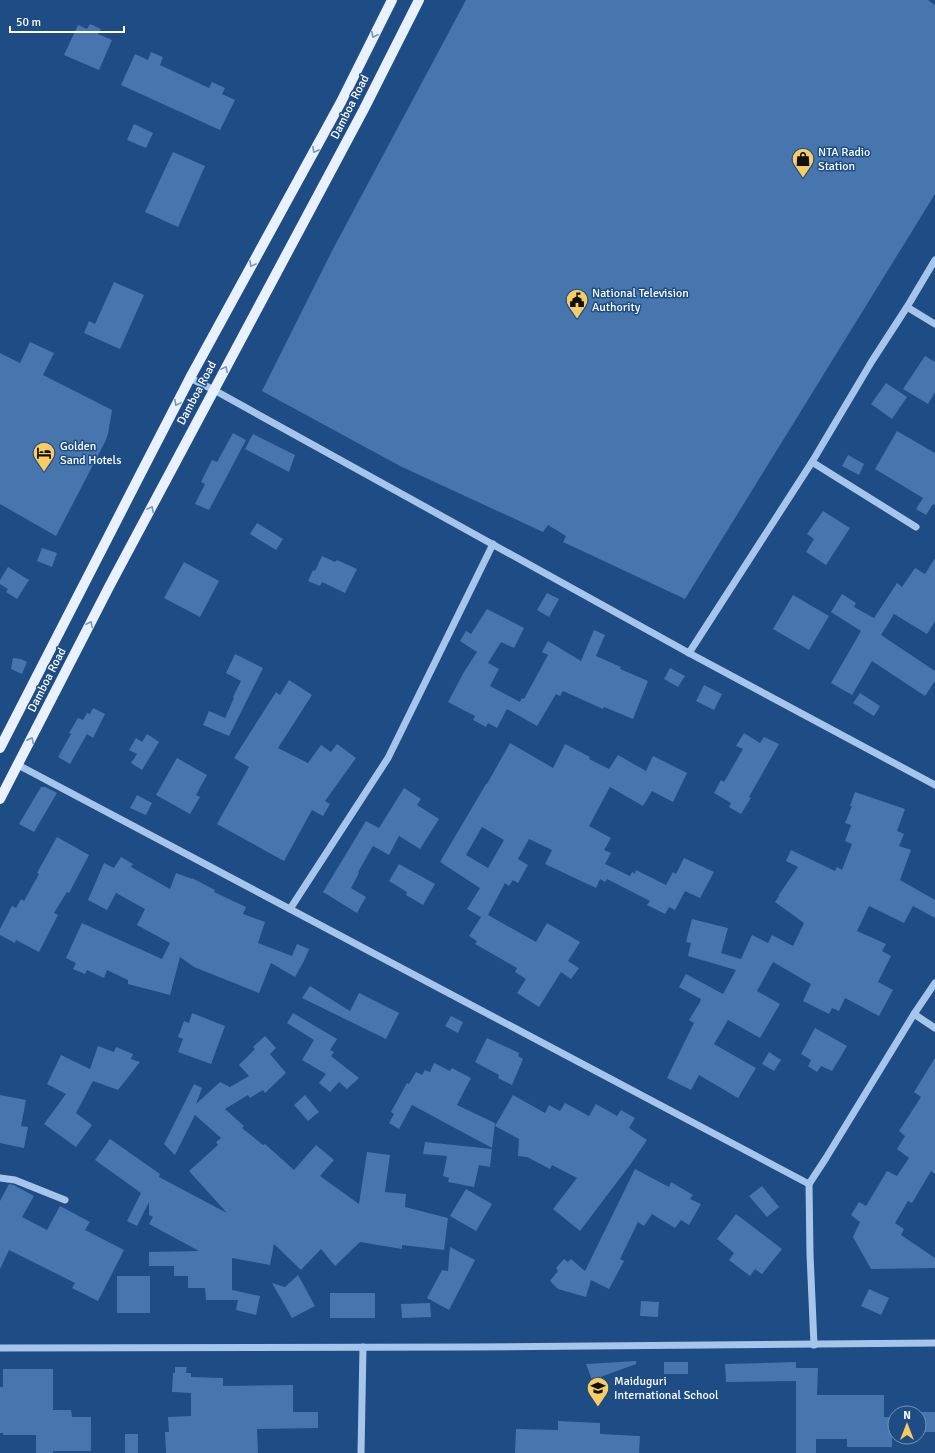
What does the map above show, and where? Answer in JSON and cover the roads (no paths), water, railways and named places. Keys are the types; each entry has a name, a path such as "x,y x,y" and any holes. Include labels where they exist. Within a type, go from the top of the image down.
{"main road":[{"name":"Damboa Road","path":"0,748 190,378 341,102 392,0"},
{"name":"Damboa Road","path":"0,799 110,585 364,109 419,0"}],"street":[{"path":"689,653 812,462 872,361 935,260"},
{"path":"907,307 935,324"},
{"path":"190,378 689,653 935,785"},
{"path":"812,462 916,527"},
{"path":"290,909 388,758 493,544"},
{"path":"18,765 809,1184"},
{"path":"814,1345 809,1184 914,1014 935,983"},
{"path":"914,1014 935,1028"},
{"path":"0,1178 15,1180 65,1200"},
{"path":"0,1348 814,1345 935,1343"},
{"path":"361,1453 363,1347"}],"place":[{"name":"NTA Radio Station","path":"803,178"},
{"name":"National Television Authority","path":"577,320"},
{"name":"Golden Sand Hotels","path":"44,472"},
{"name":"Maiduguri International School","path":"598,1408"}]}
